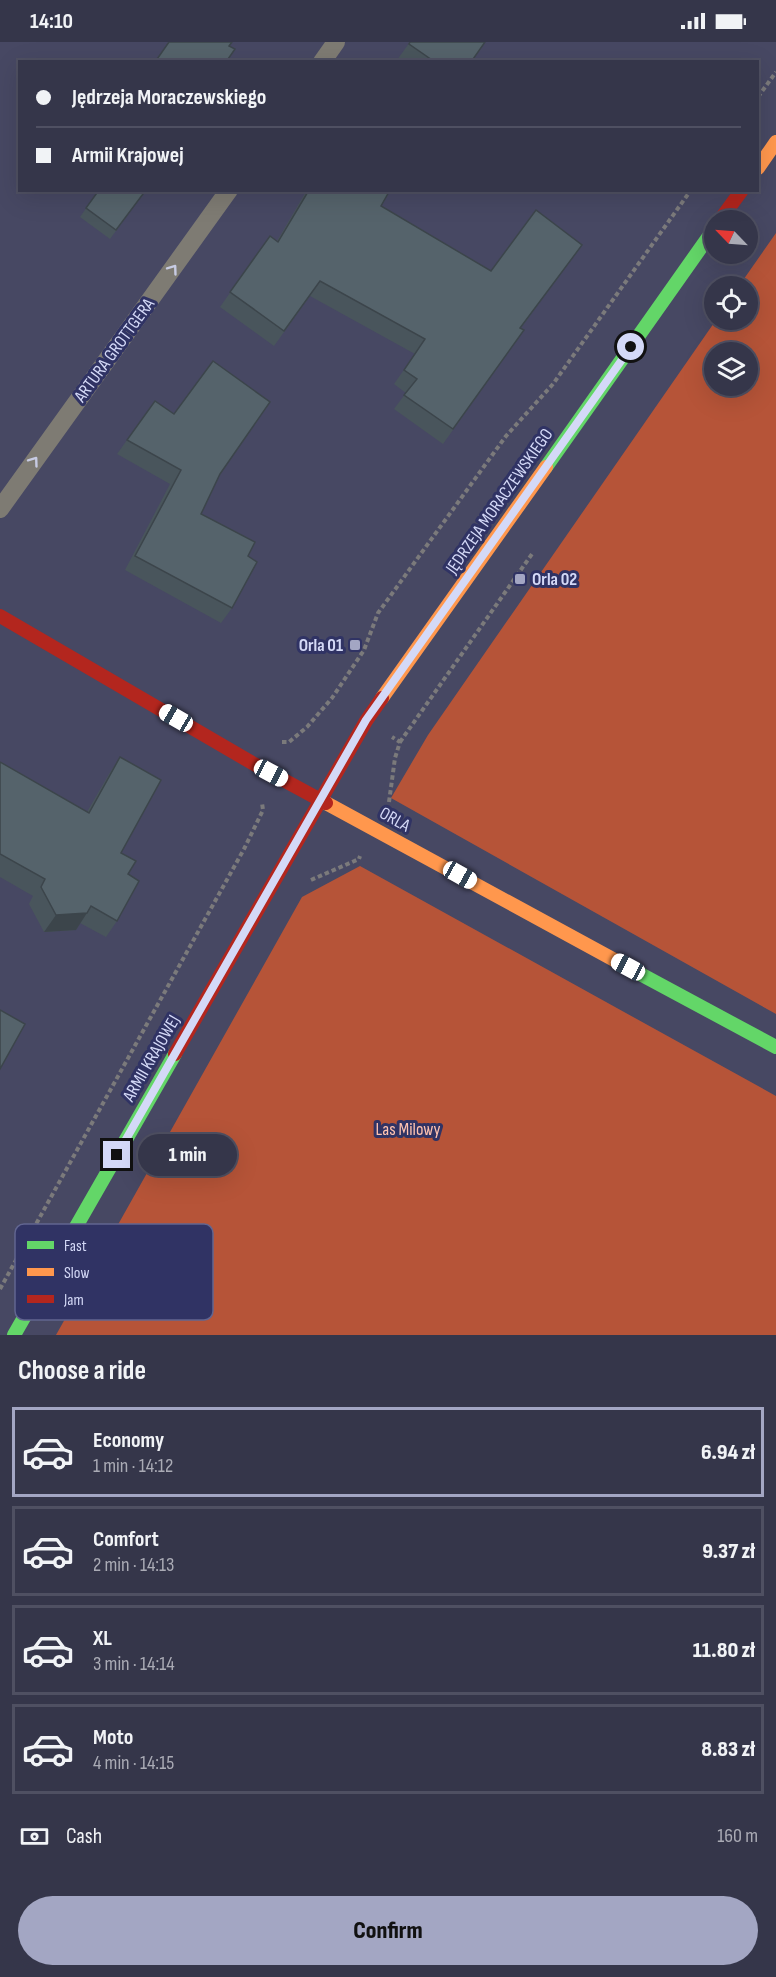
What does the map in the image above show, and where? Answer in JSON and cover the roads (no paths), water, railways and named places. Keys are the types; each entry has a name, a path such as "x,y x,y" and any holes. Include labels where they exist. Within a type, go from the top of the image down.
{"street":[{"path":"323,60 336,42"},
{"path":"759,167 776,142"},
{"name":"ARTURA GROTTGERA","path":"0,509 228,192"},
{"path":"727,210 741,192"},
{"name":"JĘDRZEJA MORACZEWSKIEGO","path":"320,799 366,720 704,243"},
{"name":"ORLA","path":"0,616 254,764 776,1047"},
{"name":"ARMII KRAJOWEJ","path":"77,1224 320,799"},
{"name":"ARMII KRAJOWEJ","path":"14,1335 23,1320"}],"place":[{"name":"Orla 02","path":"520,579"},
{"name":"Orla 01","path":"355,645"}],"park label":[{"name":"Las Milowy","path":"408,1129"}]}
